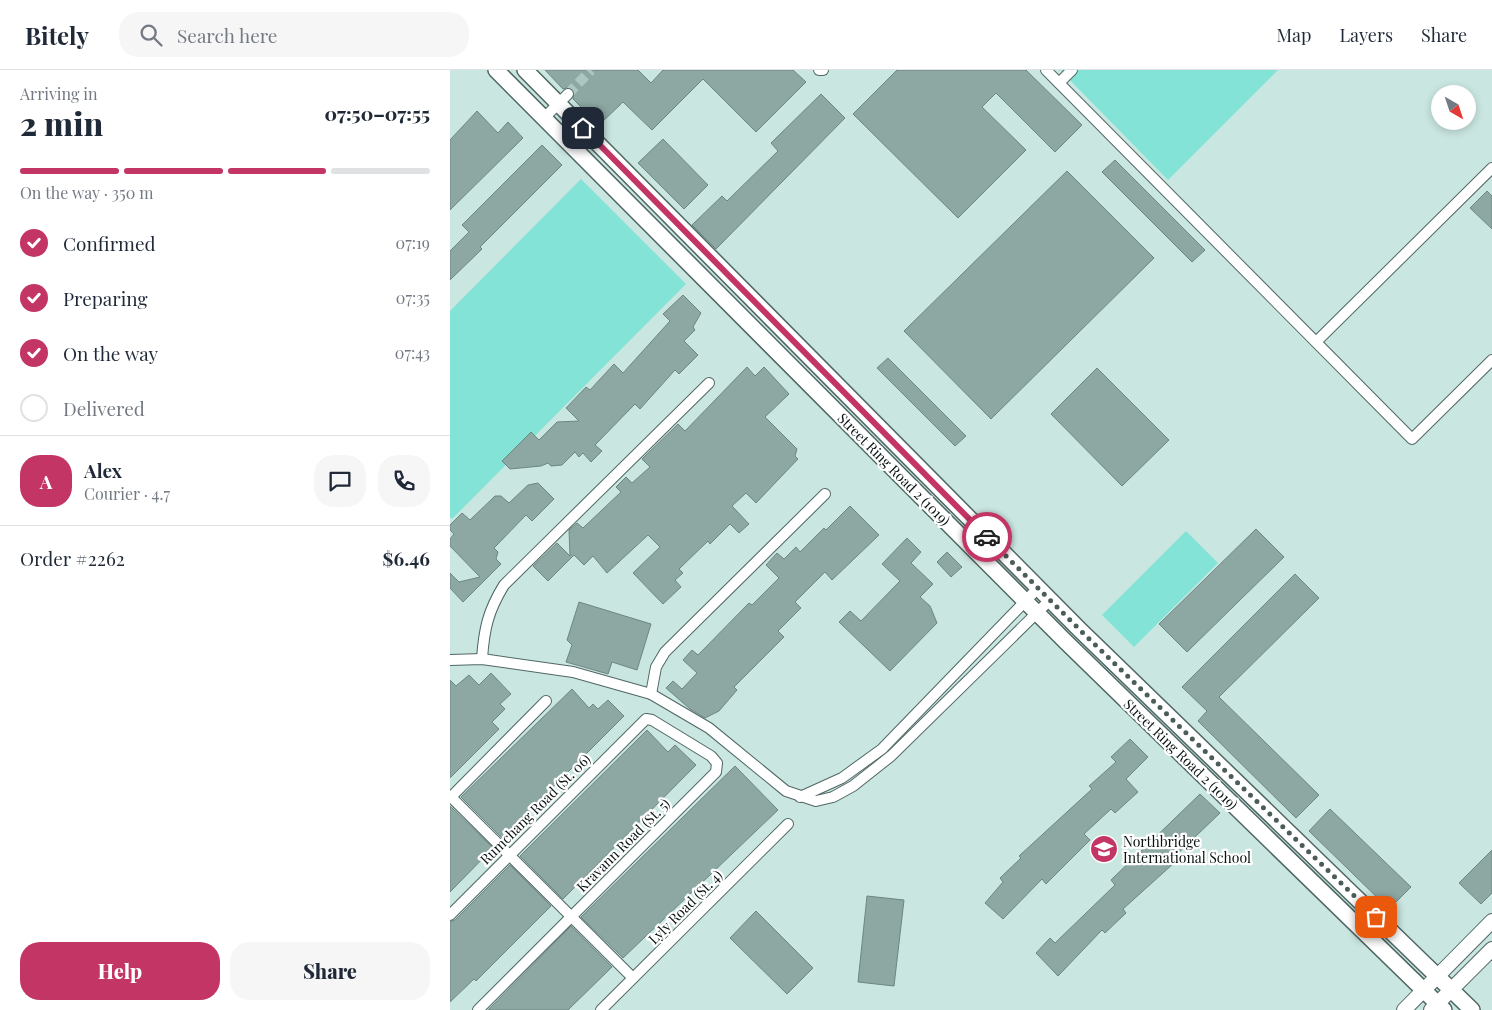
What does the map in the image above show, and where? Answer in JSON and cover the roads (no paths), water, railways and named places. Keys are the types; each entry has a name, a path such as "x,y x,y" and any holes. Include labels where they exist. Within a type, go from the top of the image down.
{"main road":[{"name":"Street Ring Road 2 (1019)","path":"496,70 1037,612 1424,990 1438,1008"},
{"name":"Street Ring Road 2 (1019)","path":"525,70 563,99 1080,630 1472,1010"},
{"path":"1404,1010 1492,921"},
{"path":"1438,1008 1452,990 1492,949"}],"street":[{"path":"1046,70 1412,440 1492,360"},
{"path":"1059,83 1072,70"},
{"path":"544,118 563,99"},
{"path":"1316,342 1492,168"},
{"path":"482,659 484,632 491,606 504,585 709,383"},
{"path":"650,694 656,667 665,652 825,494"},
{"path":"800,797 842,778 882,749 1025,600 1039,588"},
{"path":"450,660 482,659 573,672 650,694 709,728 774,783 800,797 816,801 833,797 871,773 1051,599"},
{"path":"546,702 450,797 633,978"},
{"name":"Kravann Road (St. 5)","path":"478,1010 716,772 717,763 711,756 652,720 646,719 640,723"},
{"name":"Rumchang Road (St. 06)","path":"450,915 640,723"},
{"name":"Lyly Road (St. 4)","path":"601,1010 788,824"}],"tunnel":[{"path":"568,94 591,70"}],"place":[{"name":"Northbridge International School","path":"1104,849"}]}
